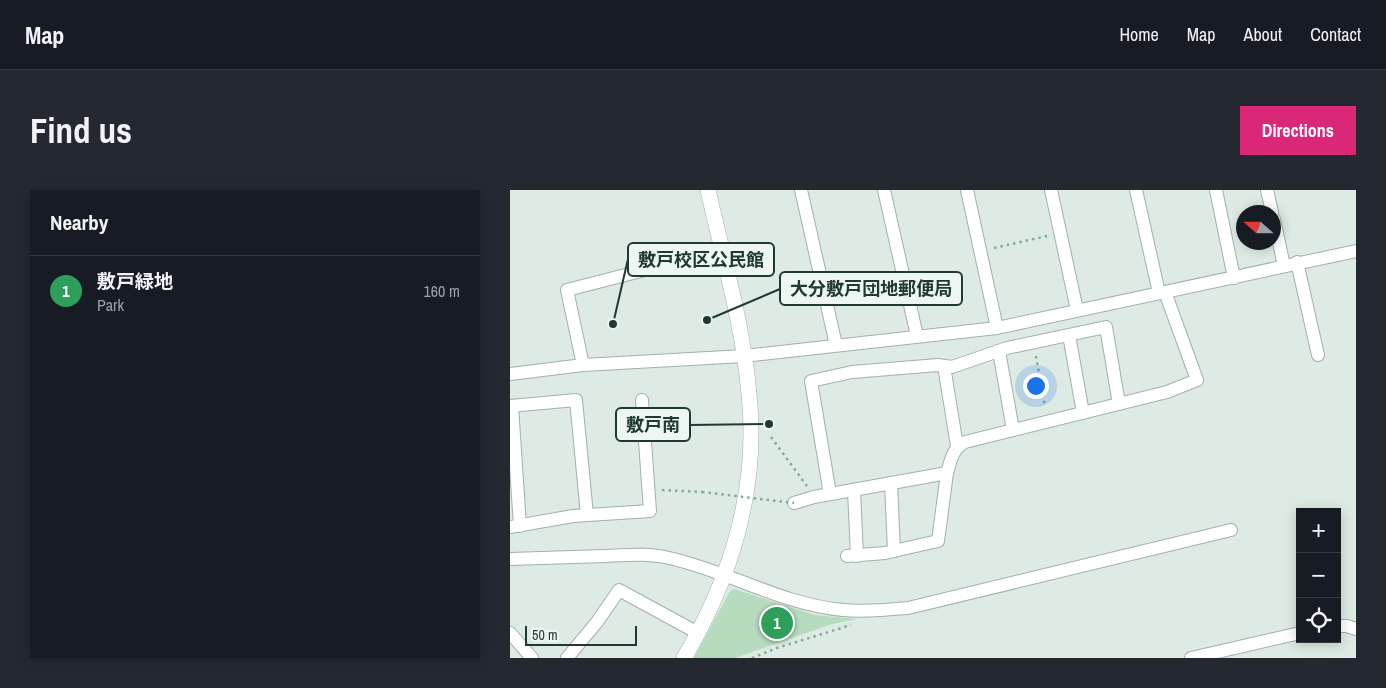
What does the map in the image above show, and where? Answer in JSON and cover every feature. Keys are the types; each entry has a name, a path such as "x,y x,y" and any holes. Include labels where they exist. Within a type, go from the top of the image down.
{"street":[{"path":"684,658 726,574 744,510 749,476 751,414 744,356 708,190"},
{"path":"801,190 836,345"},
{"path":"884,190 917,336"},
{"path":"966,190 997,328"},
{"path":"1051,190 1078,310"},
{"path":"957,446 965,442 1167,392 1197,380 1162,293 1136,190"},
{"path":"1216,190 1234,278"},
{"path":"1267,190 1270,205"},
{"path":"1281,250 1284,266"},
{"path":"510,374 583,365 744,356 997,328 1234,278 1297,262 1356,251"},
{"path":"583,365 567,290 706,254"},
{"path":"1297,262 1318,355"},
{"path":"830,494 812,381 852,372 952,367 999,351 1106,327 1119,404"},
{"path":"1069,335 1083,413"},
{"path":"999,351 1013,430"},
{"path":"854,490 852,556 894,551 938,541 947,473 957,446 944,366"},
{"path":"586,515 576,400 511,406 515,526 586,515 650,511 642,400"},
{"path":"794,503 814,497 947,473"},
{"path":"891,483 894,551"},
{"path":"510,559 667,557 726,574 751,585 816,605 842,610 876,611 908,608 1231,530"},
{"path":"567,658 597,622 619,590 698,633"},
{"path":"1341,626 1356,629"},
{"path":"510,633 532,658"},
{"path":"1191,658 1296,634"}],"path":[{"path":"980,251 1061,234"},
{"path":"1034,342 1048,421"},
{"path":"771,437 814,497"},
{"path":"648,491 702,492 794,503"}],"green space":[{"path":"734,589 815,615 857,619 832,624 735,658 694,658 730,591"}],"place":[{"name":"大分敷戸団地郵便局","path":"707,320"},
{"name":"敷戸校区公民館","path":"613,324"},
{"name":"敷戸南","path":"769,424"},
{"name":"敷戸緑地","path":"777,623"}]}
